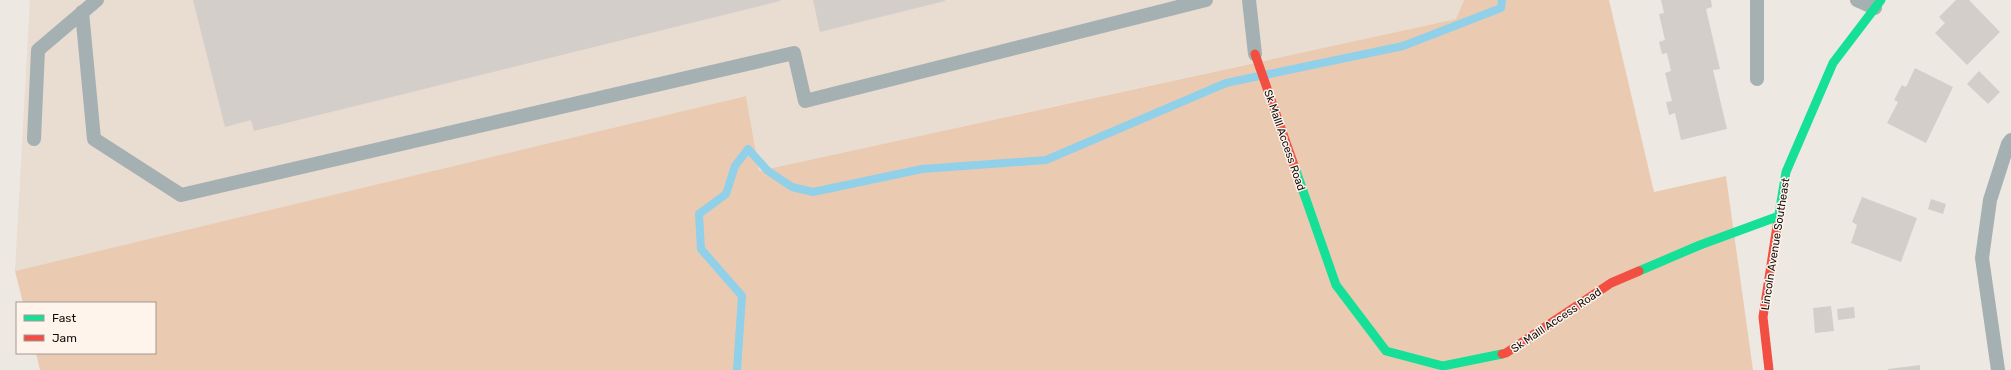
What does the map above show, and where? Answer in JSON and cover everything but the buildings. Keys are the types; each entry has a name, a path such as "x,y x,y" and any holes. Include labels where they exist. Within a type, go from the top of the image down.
{"street":[{"name":"Lincoln Avenue Southeast","path":"1769,370 1763,317 1786,172 1833,63 1878,4"},
{"name":"Sk Malll Access Road","path":"1255,54 1336,285 1386,351 1443,366 1506,353 1611,283 1700,245 1779,216"}],"lane":[{"path":"34,139 38,50 97,0"},
{"path":"82,12 94,139 181,195 794,53 805,101 1206,0"},
{"path":"1250,0 1255,54"},
{"path":"1757,0 1757,79"},
{"path":"1857,0 1878,4"},
{"path":"1998,370 1982,258 1990,200 2008,144 2011,140"}],"shaded area":[{"path":"30,0 1464,0 1456,19 758,171 746,96 15,271"},
{"path":"1464,0 1609,0 1654,192 1726,176 1753,370 40,370 36,354 156,354 156,302 23,302 15,271 746,96 759,171 1456,19"}],"waterway":[{"path":"737,370 742,296 701,249 699,214 726,194 735,166 748,149 768,171 792,187 813,192 922,169 1046,160 1226,83 1403,46 1501,8 1502,0"}],"traffic: fast":[{"path":"1777,226 1786,172 1833,63 1881,0"},
{"path":"1295,168 1336,285 1386,351 1443,366 1502,354"},
{"path":"1639,271 1700,245 1779,216"}],"traffic: jam":[{"path":"1255,54 1295,168"},
{"path":"1769,370 1763,317 1777,226"},
{"path":"1502,354 1506,353 1611,283 1639,271"}]}
